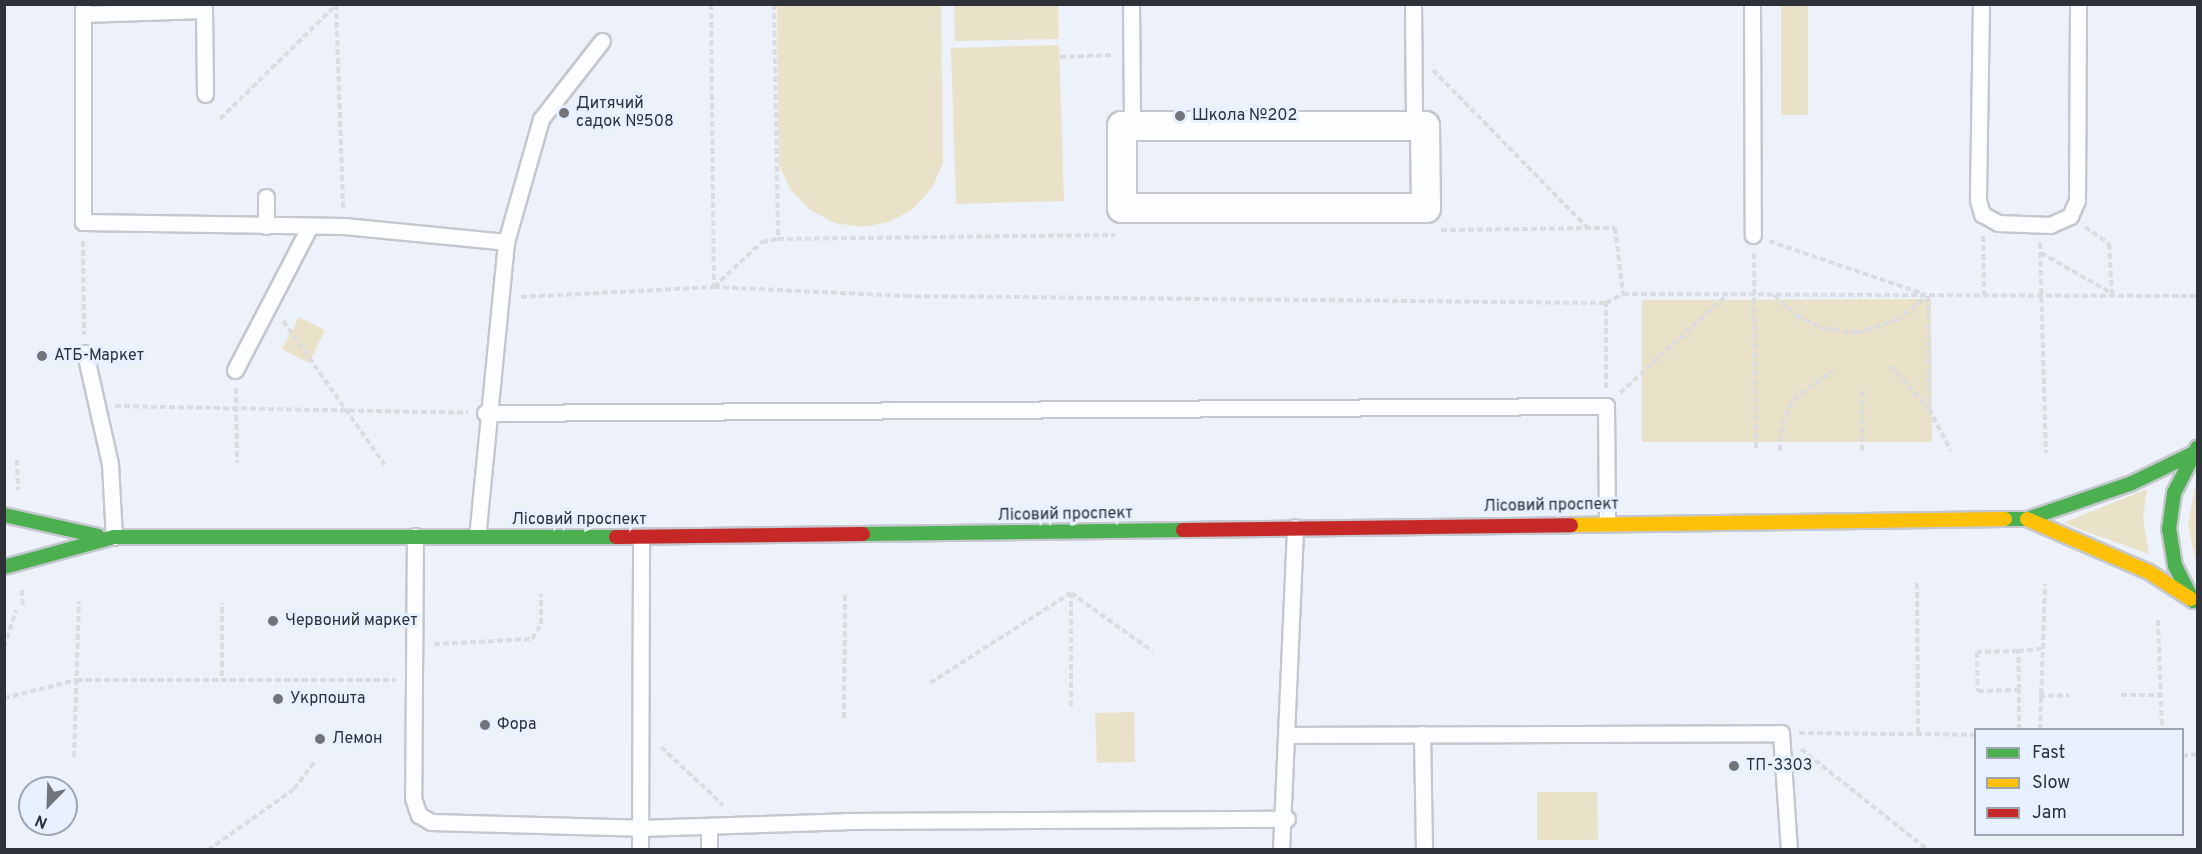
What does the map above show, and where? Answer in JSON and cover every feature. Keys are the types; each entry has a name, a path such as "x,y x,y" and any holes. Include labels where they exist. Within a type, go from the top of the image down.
{"street":[{"path":"1122,126 1414,126 1425,126 1426,208 1122,208 1122,126"},
{"path":"2194,450 2174,492 2169,529 2175,566 2194,603"},
{"name":"Лісовий проспект","path":"4,515 108,537 641,537 1607,522 2027,519 2123,487 2194,450"},
{"name":"Лісовий проспект","path":"2027,519 2149,572 2194,603"},
{"name":"Лісовий проспект","path":"4,567 108,537"}],"lane":[{"path":"1131,4 1132,126"},
{"path":"1413,4 1414,126"},
{"path":"1752,4 1753,235"},
{"path":"1981,4 1978,200 1982,214 1998,223 2038,224 2070,216 2077,200 2078,4"},
{"path":"205,94 204,7 83,9 83,222 344,226 506,242"},
{"path":"477,536 485,413 506,242 541,119 602,40"},
{"path":"266,197 266,225"},
{"path":"236,370 310,226"},
{"path":"85,353 110,464 108,537"},
{"path":"485,413 1606,406 1607,522"},
{"path":"1281,849 1287,819 1295,527"},
{"path":"415,536 413,798 419,815 441,824 640,828 1287,819"},
{"path":"640,849 641,537"},
{"path":"1288,735 1781,733 1789,849"},
{"path":"1422,734 1424,849"},
{"path":"709,826 709,849"}],"path":[{"path":"220,119 336,4 344,226"},
{"path":"711,4 714,288"},
{"path":"774,4 778,239"},
{"path":"1413,50 1588,227 1615,228 1623,294"},
{"path":"1060,57 1131,55"},
{"path":"1982,214 1984,295"},
{"path":"2070,216 2109,244 2112,294"},
{"path":"83,222 85,353"},
{"path":"2038,224 2041,253 2040,295 2046,453"},
{"path":"1753,235 1928,295"},
{"path":"2041,253 2112,294"},
{"path":"1754,263 1756,451"},
{"path":"499,299 714,288 906,296 1606,303 1623,294 2198,296"},
{"path":"1774,295 1797,316 1825,329 1858,333 1897,320 1928,295"},
{"path":"1928,295 1929,409"},
{"path":"1606,406 1727,296"},
{"path":"270,303 385,465"},
{"path":"1606,303 1606,406"},
{"path":"1890,366 1929,409 1951,451"},
{"path":"236,370 237,464"},
{"path":"1780,451 1782,424 1794,399 1833,371"},
{"path":"1862,391 1862,451"},
{"path":"96,406 485,413"},
{"path":"1917,583 1918,734"},
{"path":"2040,728 2045,584"},
{"path":"1071,592 1152,651"},
{"path":"930,683 1071,592"},
{"path":"1071,592 1071,706"},
{"path":"844,717 845,593"},
{"path":"415,644 532,639 541,624 541,594"},
{"path":"74,757 79,601"},
{"path":"222,603 222,676"},
{"path":"4,646 16,610"},
{"path":"2158,620 2162,728"},
{"path":"2019,690 1978,691 1977,652 2041,649"},
{"path":"2018,651 2019,728"},
{"path":"4,699 77,680 222,676 415,681"},
{"path":"2121,695 2161,695"},
{"path":"2040,696 2069,696"},
{"path":"640,727 743,825"},
{"path":"1781,733 1974,735"},
{"path":"1781,733 1928,849"},
{"path":"208,849 294,789 314,762"}],"shaded area":[{"path":"777,5 941,5 943,163 932,188 913,209 889,222 862,227 835,223 810,210 791,190 779,165"},
{"path":"954,5 1058,5 1059,39 955,41"},
{"path":"1781,5 1808,5 1808,115 1781,115"},
{"path":"1059,45 1064,201 956,204 951,48"},
{"path":"1931,299 1932,442 1642,442 1642,300"},
{"path":"299,317 325,330 309,363 282,349"},
{"path":"2197,478 2197,568 2188,524"},
{"path":"2147,489 2143,519 2149,554 2063,523"},
{"path":"1134,712 1135,762 1097,763 1095,713"},
{"path":"1537,792 1597,792 1598,840 1537,840"}],"traffic: fast":[{"path":"2193,601 2175,566 2169,529 2174,493 2197,448"},
{"path":"2005,519 2027,519 2132,483 2192,454"},
{"path":"4,515 98,536"},
{"path":"863,534 1183,530"},
{"path":"4,567 114,537 616,537"}],"traffic: slow":[{"path":"1571,525 2005,519"},
{"path":"2027,519 2149,572 2191,599"}],"traffic: jam":[{"path":"1183,530 1571,525"},
{"path":"616,537 863,534"}],"place":[{"name":"Дитячий садок №508","path":"564,113"},
{"name":"Школа №202","path":"1180,116"},
{"name":"АТБ-Маркет","path":"42,356"},
{"name":"Червоний маркет","path":"273,621"},
{"name":"Укрпошта","path":"278,699"},
{"name":"Фора","path":"485,725"},
{"name":"Лемон","path":"320,739"},
{"name":"ТП-3303","path":"1734,766"}]}
